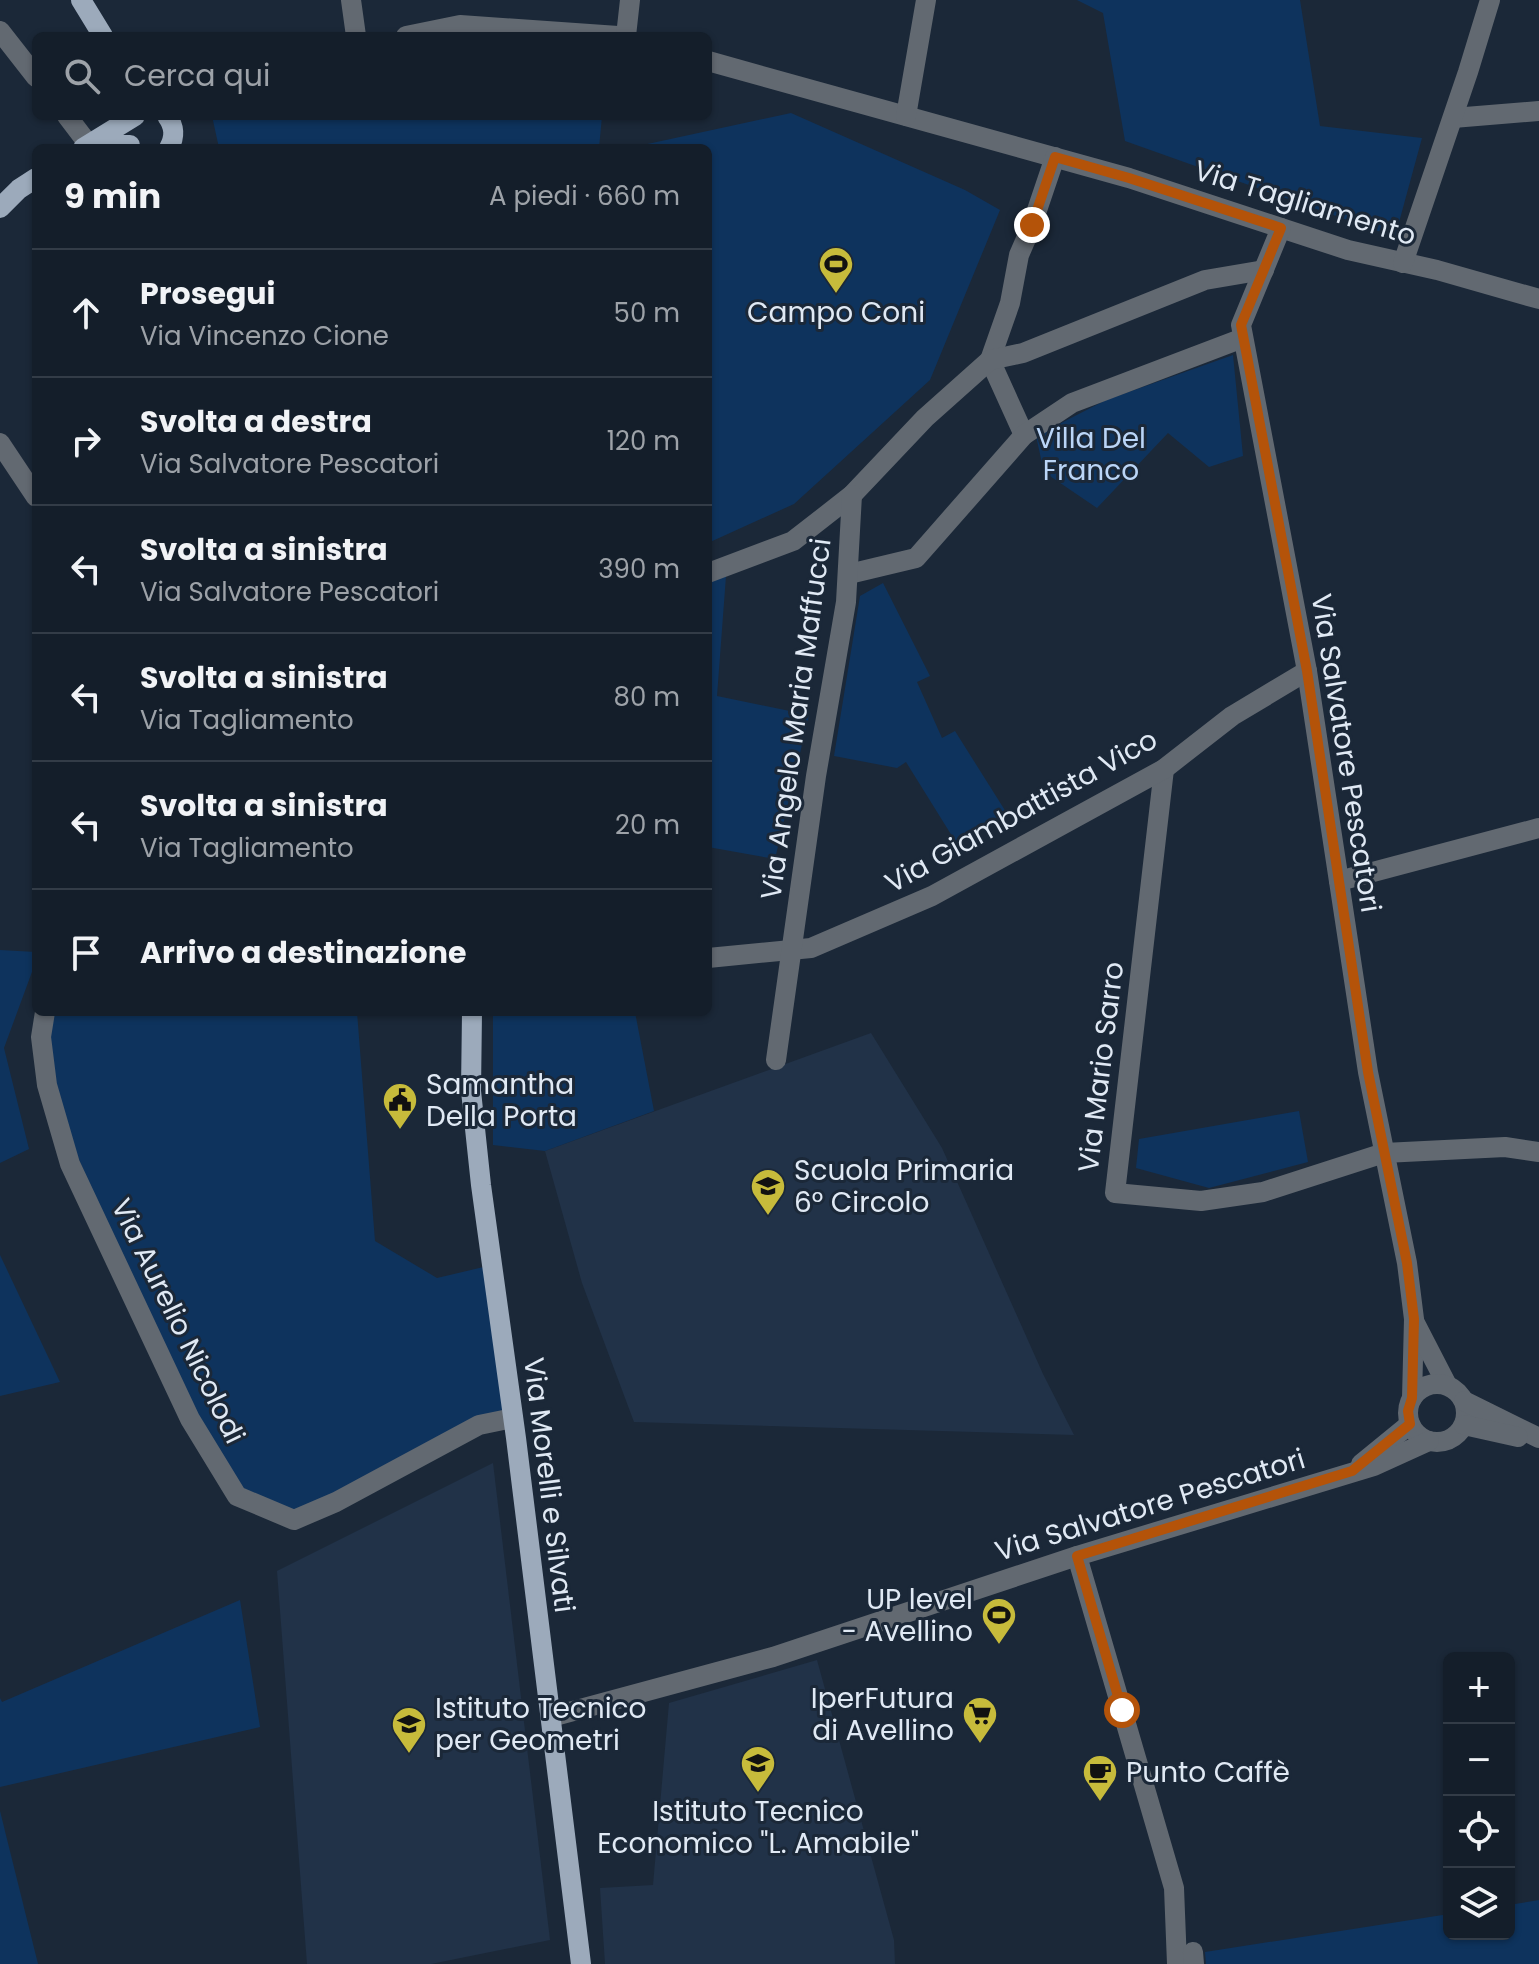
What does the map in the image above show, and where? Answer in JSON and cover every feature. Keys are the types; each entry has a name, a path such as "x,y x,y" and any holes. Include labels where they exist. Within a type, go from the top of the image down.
{"main road":[{"path":"81,0 101,32"},
{"path":"89,144 130,120"},
{"path":"131,144 128,137 132,120"},
{"path":"0,208 32,181"},
{"name":"Via Morelli e Silvati","path":"472,1016 471,1091 481,1185 581,1964"}],"street":[{"path":"351,0 355,32"},
{"path":"626,32 630,0"},
{"path":"906,116 926,0"},
{"path":"1403,263 1490,0"},
{"path":"426,32 460,25 561,32"},
{"path":"0,31 32,72"},
{"name":"Via Tagliamento","path":"712,62 1129,178 1348,250 1539,299"},
{"path":"1453,118 1539,111"},
{"path":"70,120 85,144"},
{"path":"712,571 793,541 852,495 925,418 990,360 1010,303 1019,255 1055,157"},
{"name":"Via Salvatore Pescatori","path":"1281,228 1241,325 1307,671 1368,1072 1407,1263 1414,1319 1412,1398"},
{"path":"990,360 1023,353 1205,280 1264,270"},
{"path":"849,574 916,558 1024,435 1072,403 1243,338"},
{"path":"990,360 1024,435"},
{"path":"0,443 32,491"},
{"name":"Via Angelo Maria Maffucci","path":"776,1060 849,574 852,495"},
{"name":"Via Giambattista Vico","path":"791,950 811,948 932,896 1164,769 1232,716 1307,671"},
{"name":"Via Mario Sarro","path":"1164,769 1115,1193 1201,1201 1263,1192 1384,1153"},
{"path":"1339,881 1539,828"},
{"path":"712,958 791,950"},
{"name":"Via Aurelio Nicolodi","path":"44,1016 41,1037 47,1085 70,1164 190,1419 237,1496 294,1520 336,1502 479,1425 513,1418"},
{"path":"1384,1153 1505,1147 1539,1152"},
{"name":"Via Salvatore Pescatori","path":"1414,1319 1447,1385"},
{"path":"1437,1383 1447,1385 1458,1392 1464,1401 1467,1415 1464,1425 1450,1439 1429,1441 1410,1424 1408,1411 1412,1398 1424,1387 1437,1383"},
{"path":"1464,1401 1539,1440"},
{"name":"Via Salvatore Pescatori","path":"1352,1471 1410,1424"},
{"path":"1464,1425 1539,1440"},
{"name":"Via Salvatore Pescatori","path":"551,1717 773,1657 1077,1556 1374,1466 1429,1441"},
{"path":"1077,1556 1174,1888 1188,1960"}],"shaded area":[{"name":"Scuola Primaria 6° Circolo","path":"871,1033 942,1148 1043,1374 1074,1435 634,1422 582,1283 545,1151"},
{"name":"Istituto Tecnico per Geometri","path":"493,1463 550,1940 431,1964 307,1964 277,1571"},
{"name":"Istituto Tecnico Economico \"L. Amabile\"","path":"817,1660 894,1940 895,1964 605,1964 600,1888 653,1885 669,1703"}],"green space":[{"path":"1077,0 1300,0 1320,126 1422,138 1395,237 1125,141 1103,13"},
{"name":"Campo Coni","path":"791,113 965,190 1000,210 930,380 794,504 712,541 712,144 648,144"},
{"path":"213,120 602,120 599,144 218,144"},
{"name":"Villa Del Franco","path":"1233,355 1243,456 1209,467 1168,433 1097,508 1044,472 1036,436 1106,400"},
{"path":"726,576 717,696 809,715 775,859 712,848 712,581"},
{"path":"883,583 930,676 917,682 942,738 955,731 1006,812 957,844 906,762 897,768 834,756 860,596"},
{"path":"0,950 32,952 32,972 4,1048 29,1149 0,1163"},
{"path":"45,1016 357,1016 375,1241 437,1278 492,1265 513,1418 294,1520 256,1506 190,1419 47,1085"},
{"path":"493,1016 636,1016 654,1111 545,1151 493,1145"},
{"path":"1299,1111 1308,1162 1209,1188 1136,1168 1139,1139"},
{"path":"0,1255 60,1382 0,1396"},
{"path":"240,1600 260,1727 0,1787 0,1698 2,1702"},
{"path":"0,1811 38,1964 0,1964"},
{"path":"1539,1900 1539,1964 1206,1964 1205,1952 1443,1915 1443,1940 1515,1940 1515,1904"}],"place":[{"name":"Campo Coni","path":"836,295"},
{"name":"Samantha Della Porta","path":"400,1131"},
{"name":"Scuola Primaria 6° Circolo","path":"768,1217"},
{"name":"UP level - Avellino","path":"999,1646"},
{"name":"IperFutura di Avellino","path":"980,1745"},
{"name":"Istituto Tecnico per Geometri","path":"409,1755"},
{"name":"Istituto Tecnico Economico \"L. Amabile\"","path":"758,1794"},
{"name":"Punto Caffè","path":"1100,1803"}],"route":[{"path":"1032,225 1055,157 1281,228 1241,325 1307,671 1368,1072 1407,1263 1414,1319 1412,1398 1408,1411 1410,1424 1352,1471 1077,1556 1122,1710"}]}
